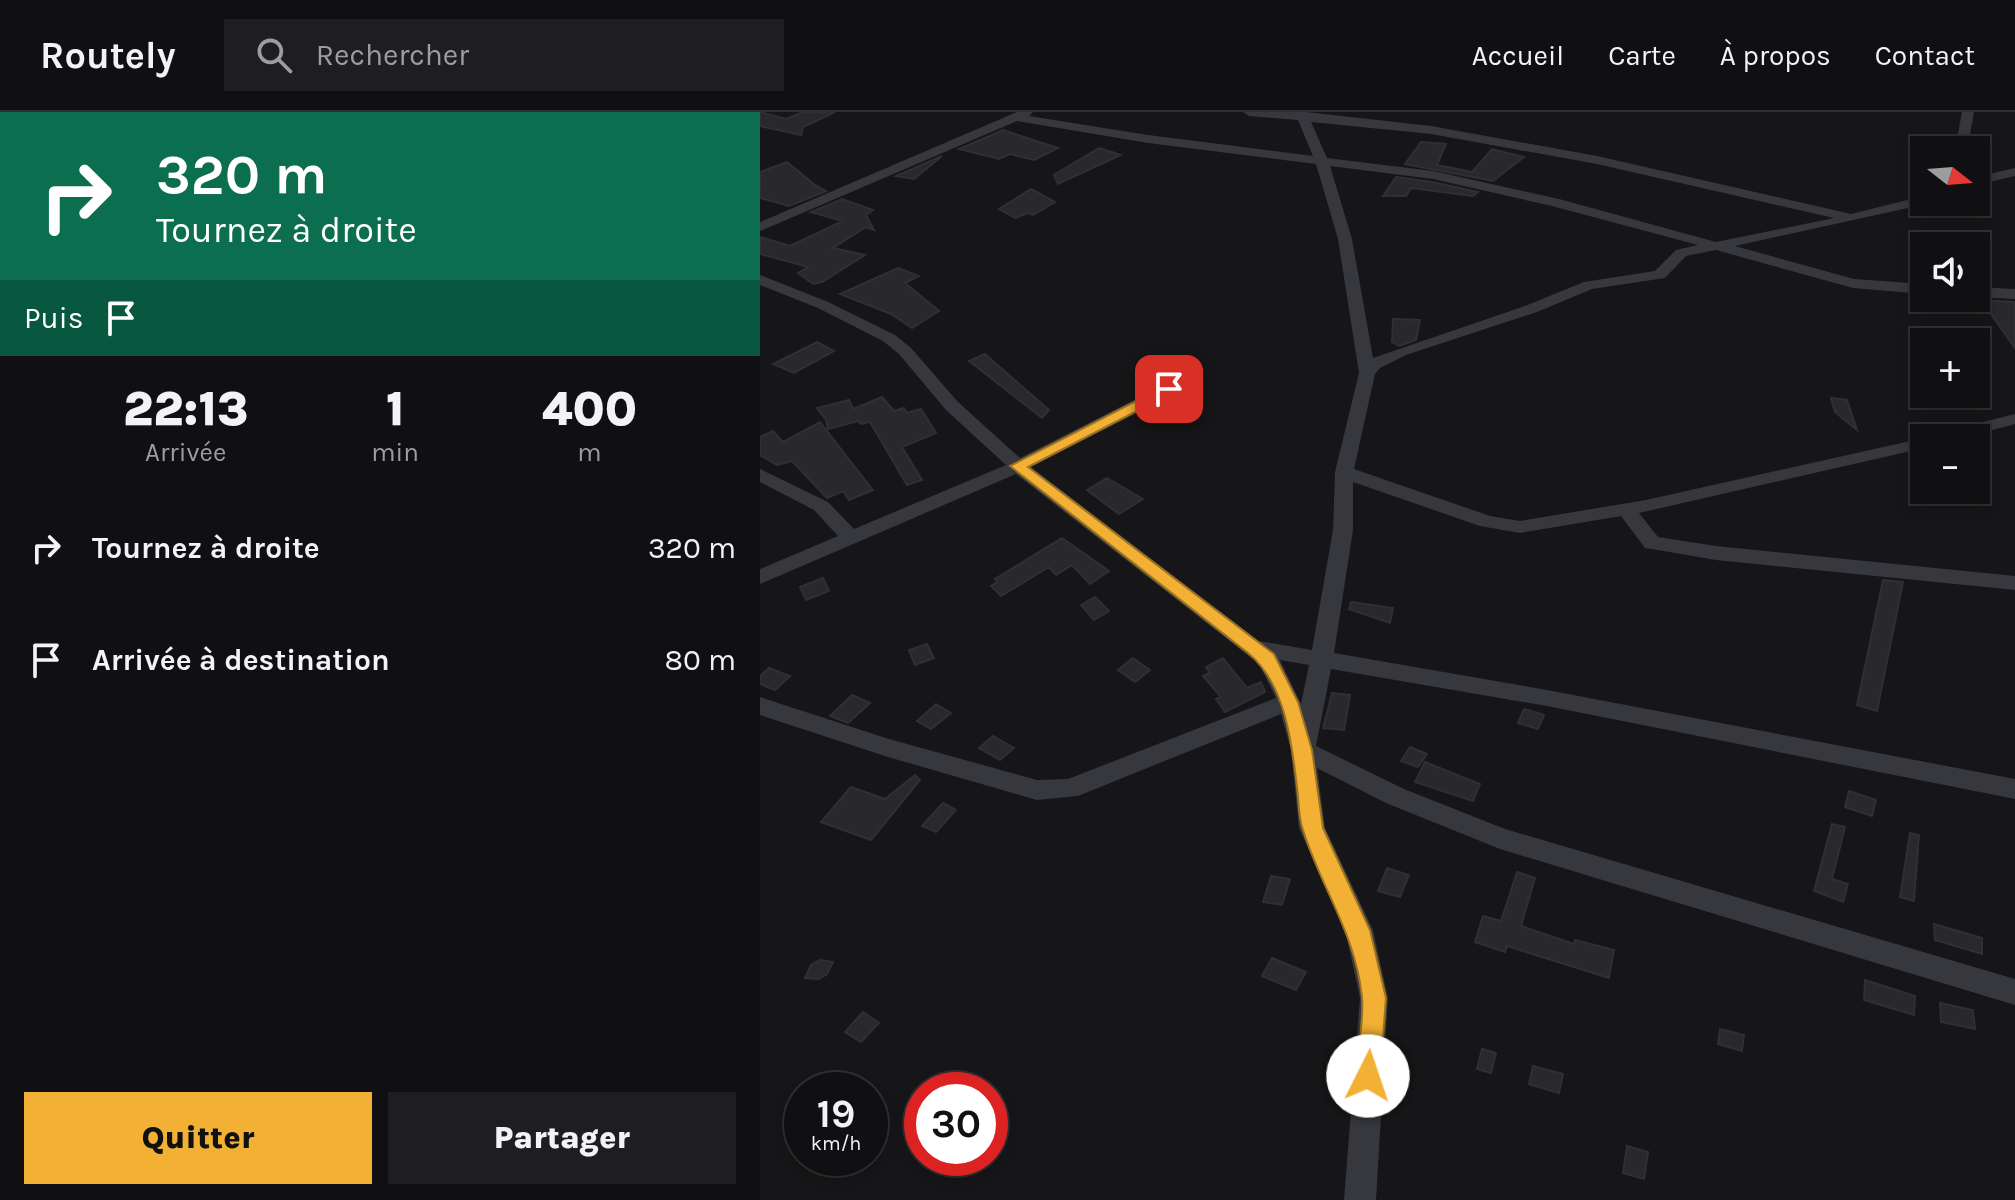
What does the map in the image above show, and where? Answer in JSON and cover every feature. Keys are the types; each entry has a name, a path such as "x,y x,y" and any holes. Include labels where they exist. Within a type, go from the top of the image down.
{"street":[{"path":"1249,112 1301,114 1431,130 1597,160 1854,218"},
{"path":"1964,136 1968,112"},
{"path":"1301,114 1324,161 1343,224 1367,373 1344,472 1343,530 1303,750"},
{"path":"760,227 1021,115 1433,175 1539,198 1853,283 1910,288"},
{"path":"1990,178 2015,172"},
{"path":"1367,373 1374,364 1429,340 1531,309 1589,285 1660,275 1675,256 1910,204"},
{"path":"760,210 779,218"},
{"path":"760,280 823,305 889,338 905,351 952,406 1018,466 1268,659 1289,702 1303,750 1312,828 1359,930 1374,998 1360,1200"},
{"path":"1990,293 2015,294"},
{"path":"760,577 1018,466 1195,376"},
{"path":"1990,426 2015,419"},
{"path":"1344,472 1498,524 1520,527 1626,510 1910,446"},
{"path":"760,475 821,506 851,538"},
{"path":"1626,510 1652,543 1716,553 2015,583"},
{"path":"1255,648 1786,742 2015,789"},
{"path":"760,706 888,748 1037,790 1053,791 1069,789 1289,702"},
{"path":"1303,750 1395,796 1500,838 2015,992"}],"building":[{"path":"760,112 786,119 803,112 835,112 803,127 801,135 760,126"},
{"path":"1003,130 1058,148 1034,160 1010,154 999,159 959,149"},
{"path":"1421,142 1446,144 1437,165 1472,172 1492,149 1524,157 1493,181 1405,164"},
{"path":"1099,148 1121,155 1058,184 1054,175"},
{"path":"942,156 914,179 896,176"},
{"path":"787,162 826,191 789,206 760,198 760,172"},
{"path":"1396,177 1478,192 1473,196 1411,188 1406,196 1383,196"},
{"path":"1031,189 1055,202 1033,215 1028,213 1015,218 999,209"},
{"path":"842,199 873,210 866,215 874,230 866,227 833,248 865,255 822,282 813,284 798,273 808,267 760,254 760,237 790,246 843,221 811,212"},
{"path":"898,268 919,276 905,283 939,311 912,328 891,314 840,294"},
{"path":"1990,301 2015,302 2015,348 1990,312"},
{"path":"1393,319 1420,320 1416,340 1399,346 1392,342"},
{"path":"817,342 834,351 794,373 773,364"},
{"path":"985,354 1049,410 1042,418 969,361"},
{"path":"882,397 894,411 904,408 907,413 921,409 936,433 902,447 922,480 907,485 870,422 861,424 858,421 828,429 826,420 817,408 849,400 853,409"},
{"path":"1831,398 1847,400 1857,430 1835,412"},
{"path":"820,422 873,490 849,500 843,491 827,498 792,461 777,465 760,455 760,437 773,431 783,442"},
{"path":"1107,478 1143,499 1119,514 1087,490"},
{"path":"1062,538 1109,571 1090,584 1072,565 1056,575 1049,567 1001,596 991,586 997,582 995,579"},
{"path":"823,578 829,591 806,600 800,587"},
{"path":"1883,580 1903,582 1877,711 1857,705"},
{"path":"1095,597 1109,611 1094,620 1081,605"},
{"path":"1351,602 1393,608 1390,623 1349,609"},
{"path":"927,644 934,658 915,665 909,650"},
{"path":"1133,658 1150,670 1135,682 1118,670"},
{"path":"1223,658 1247,688 1261,682 1265,692 1225,712 1216,699 1221,697 1203,676 1210,673 1206,667"},
{"path":"769,668 790,676 775,690 760,684 760,676"},
{"path":"1332,693 1350,695 1344,730 1323,728"},
{"path":"852,695 870,703 848,723 830,716"},
{"path":"936,704 951,713 931,729 917,721"},
{"path":"1524,709 1544,715 1538,729 1518,723"},
{"path":"993,736 1014,748 1000,760 979,748"},
{"path":"1410,747 1427,754 1418,767 1401,761"},
{"path":"1425,762 1480,784 1473,801 1415,782"},
{"path":"915,775 920,780 871,840 821,822 851,787 885,799"},
{"path":"1849,791 1876,800 1872,816 1845,807"},
{"path":"943,803 956,810 936,832 922,826"},
{"path":"1832,824 1845,827 1832,879 1848,884 1843,902 1814,891"},
{"path":"1910,833 1919,835 1914,901 1900,897"},
{"path":"1387,868 1409,875 1400,897 1378,891"},
{"path":"1517,872 1535,878 1521,926 1574,944 1575,940 1614,950 1609,978 1507,946 1505,952 1475,942 1483,916 1501,921"},
{"path":"1271,876 1290,879 1282,905 1263,902"},
{"path":"1934,924 1982,938 1982,954 1935,940"},
{"path":"1272,958 1306,972 1296,990 1262,976"},
{"path":"820,960 833,962 827,974 819,979 805,978 811,965"},
{"path":"1865,980 1915,996 1914,1015 1864,1000"},
{"path":"1940,1003 1973,1010 1975,1029 1941,1022"},
{"path":"863,1012 879,1023 861,1042 845,1032"},
{"path":"1720,1029 1744,1035 1742,1051 1718,1044"},
{"path":"1482,1049 1496,1053 1491,1073 1477,1069"},
{"path":"1533,1066 1563,1074 1559,1093 1529,1084"},
{"path":"1627,1146 1648,1152 1644,1179 1623,1173"}],"route":[{"path":"1169,389 1018,466 1268,659 1289,702 1303,750 1312,828 1359,930 1374,998 1368,1076"}]}
